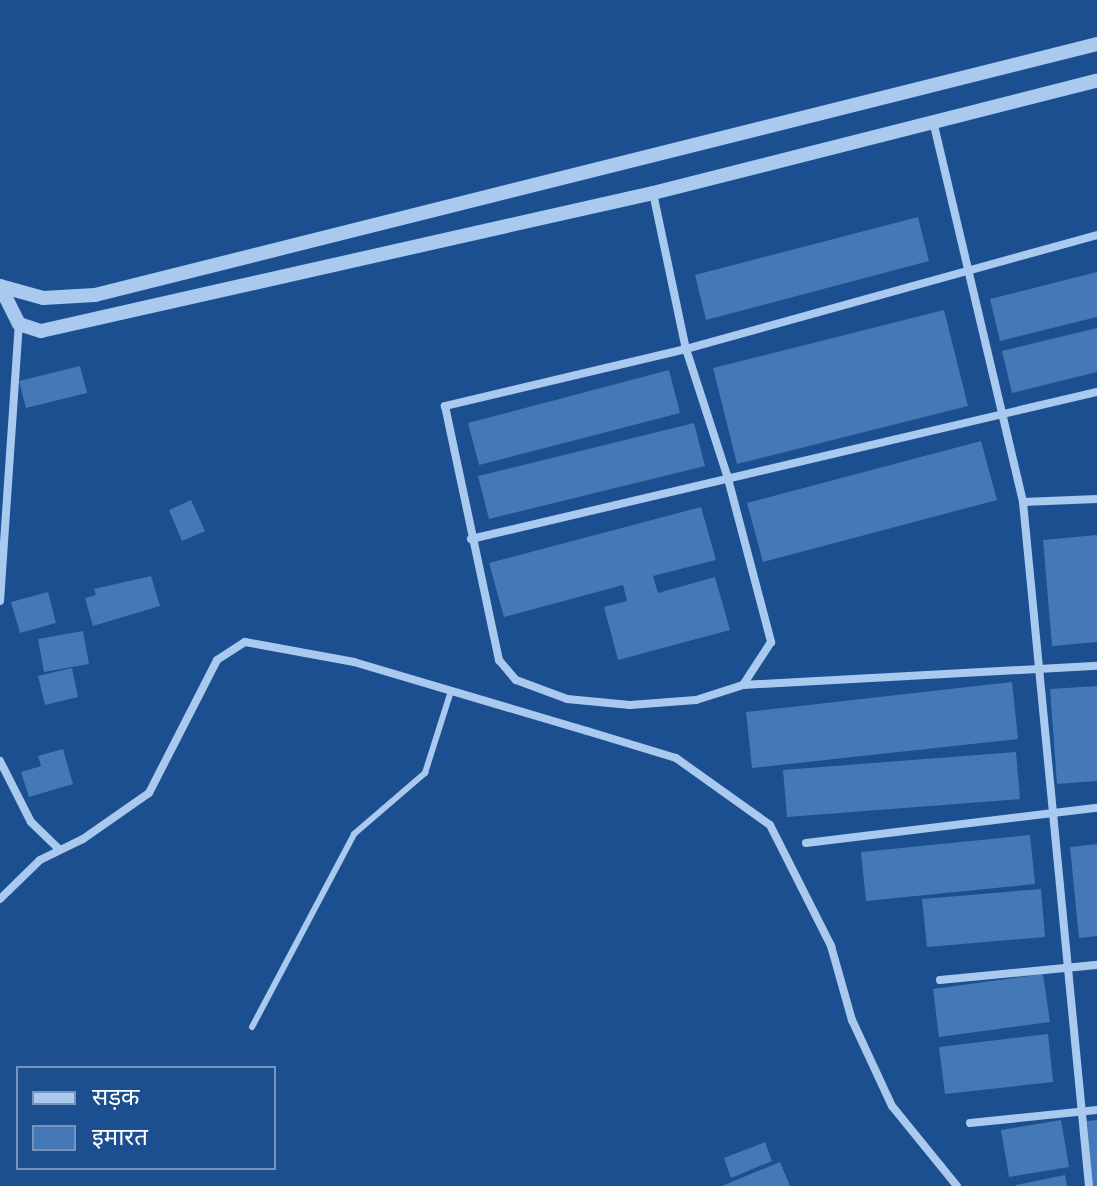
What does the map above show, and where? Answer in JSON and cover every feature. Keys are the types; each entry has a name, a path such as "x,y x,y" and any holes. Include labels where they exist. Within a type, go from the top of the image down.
{"street":[{"path":"0,286 43,298 95,295 1097,44"},
{"path":"19,324 41,331 653,193 1097,81"},
{"path":"933,121 1023,502 1089,1186"},
{"path":"653,193 686,349 727,475 771,642 743,685"},
{"path":"1097,235 686,349 445,406 499,660 516,680 567,699 630,705 696,700 743,685 1097,666"},
{"path":"0,286 19,324 0,601"},
{"path":"471,539 727,475 1097,392"},
{"path":"1023,502 1097,499"},
{"path":"0,899 40,860 149,793 217,660 245,642 354,662 676,758 770,825 831,946 852,1020 892,1106 957,1186"},
{"path":"0,761 31,822 60,850"},
{"path":"806,843 1097,808"},
{"path":"940,980 1097,965"},
{"path":"970,1123 1097,1110"}],"lane":[{"path":"252,1027 354,834 425,773 451,691"}],"building":[{"path":"918,217 929,261 706,320 695,275"},
{"path":"1097,272 1097,317 1000,341 990,299"},
{"path":"944,310 968,406 737,464 713,368"},
{"path":"1097,328 1097,372 1012,393 1002,351"},
{"path":"80,366 87,393 26,408 19,381"},
{"path":"669,370 680,413 479,465 468,423"},
{"path":"694,423 705,466 489,519 478,476"},
{"path":"981,441 997,500 763,562 747,503"},
{"path":"191,500 205,531 182,541 169,510"},
{"path":"701,507 716,560 653,576 658,593 715,577 730,630 618,660 604,607 627,601 623,585 504,617 489,563"},
{"path":"1097,535 1097,642 1052,646 1043,540"},
{"path":"151,576 160,606 93,626 85,598 96,595 94,589"},
{"path":"48,592 56,623 20,633 11,602"},
{"path":"83,631 89,664 44,672 38,639"},
{"path":"72,668 78,697 45,705 38,676"},
{"path":"1012,682 1018,739 752,768 746,712"},
{"path":"1097,686 1097,781 1057,784 1050,689"},
{"path":"63,749 73,784 29,797 21,772 41,766 38,756"},
{"path":"1016,752 1020,799 787,817 783,770"},
{"path":"1030,835 1035,884 866,901 861,852"},
{"path":"1097,844 1097,936 1079,938 1070,847"},
{"path":"1041,889 1045,937 927,947 922,899"},
{"path":"1043,974 1050,1022 939,1037 933,989"},
{"path":"1048,1034 1053,1082 945,1094 939,1047"},
{"path":"1061,1120 1069,1167 1009,1177 1001,1130"},
{"path":"1097,1120 1097,1186 1092,1186 1087,1121"},
{"path":"765,1142 772,1161 731,1178 724,1158"},
{"path":"780,1162 790,1186 722,1186"},
{"path":"1065,1175 1067,1186 1016,1186 1016,1185"}]}
